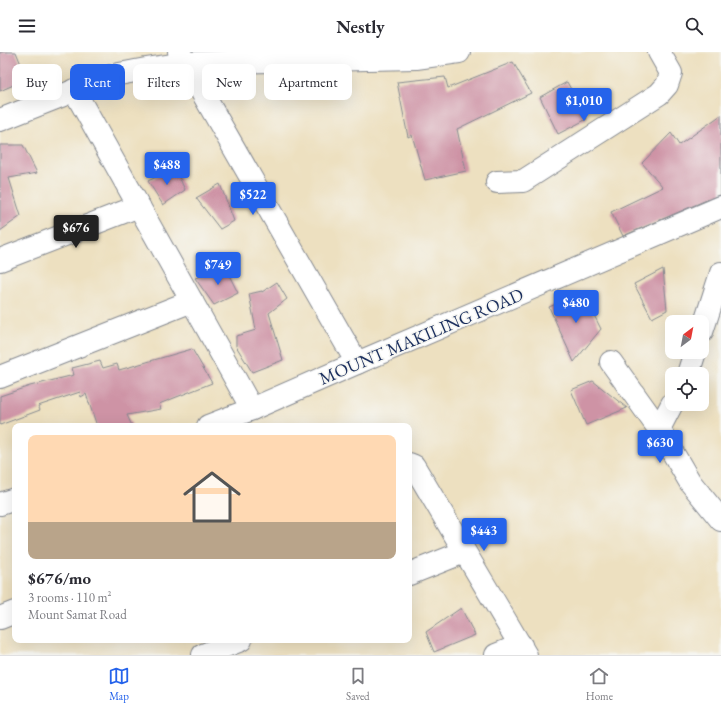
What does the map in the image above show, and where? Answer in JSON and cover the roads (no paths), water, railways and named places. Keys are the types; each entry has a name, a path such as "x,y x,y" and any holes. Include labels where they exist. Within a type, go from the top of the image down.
{"street":[{"path":"125,73 146,69 182,57 416,58 459,52"},
{"path":"497,182 523,181 660,94 667,85 671,73 659,52"},
{"path":"182,57 357,363"},
{"path":"0,120 70,92"},
{"path":"80,100 252,410"},
{"path":"0,260 139,206"},
{"name":"MOUNT MAKILING ROAD","path":"216,423 252,410 357,363 721,207"},
{"path":"707,315 721,272"},
{"path":"0,378 192,301"},
{"path":"611,362 659,429 690,482 721,520"},
{"path":"659,429 668,411"},
{"path":"412,465 414,466 464,552 524,650 496,655"},
{"path":"0,504 12,500"},
{"path":"412,573 464,552"},
{"path":"0,618 12,613"},
{"path":"203,655 233,643"}]}
